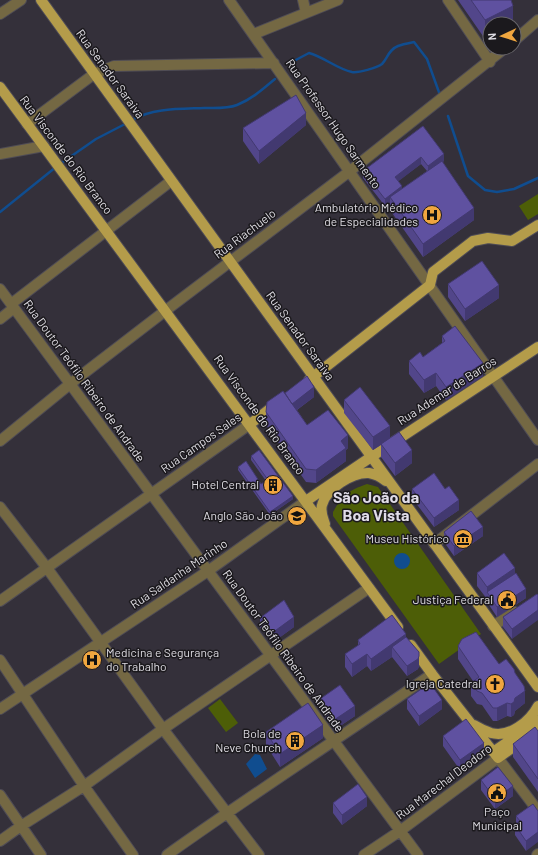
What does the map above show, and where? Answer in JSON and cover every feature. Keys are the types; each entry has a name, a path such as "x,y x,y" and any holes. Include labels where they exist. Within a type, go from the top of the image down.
{"main road":[{"name":"Rua Senador Saraiva","path":"41,0 538,687"},
{"name":"Rua Visconde do Rio Branco","path":"0,87 250,424 432,674 495,755"},
{"path":"300,386 430,285 432,272 473,242 488,238 512,241 538,224"},
{"name":"Rua Ademar de Barros","path":"371,457 538,347"},
{"name":"Rua Campos Sales","path":"250,424 281,401"},
{"name":"Rua Saldanha Marinho","path":"306,501 371,457"},
{"path":"328,531 322,514 322,506 329,493 345,480 356,475 369,473 380,477 391,484"},
{"path":"470,723 492,733 507,733 524,723 538,706"},
{"name":"Rua Marechal Deodoro","path":"495,755 538,721"},
{"name":"Rua Marechal Deodoro","path":"495,755 538,729"}],"street":[{"path":"0,14 21,0"},
{"name":"Rua Professor Hugo Sarmento","path":"230,0 538,440"},
{"path":"303,0 306,13"},
{"path":"254,34 338,0"},
{"path":"448,0 490,62"},
{"path":"522,34 538,20"},
{"name":"Rua Riachuelo","path":"0,441 70,384 350,171 497,56"},
{"path":"27,124 94,74 114,66 274,63"},
{"path":"0,154 44,146"},
{"path":"0,319 13,306 106,230 171,181"},
{"name":"Rua Doutor Teófilo Ribeiro de Andrade","path":"0,289 418,855"},
{"name":"Rua Campos Sales","path":"0,602 250,424"},
{"path":"434,544 538,464"},
{"name":"Rua Saldanha Marinho","path":"0,709 208,571 306,501"},
{"path":"0,507 47,568 163,729 258,855"},
{"path":"0,841 84,786 163,729 370,588"},
{"path":"493,626 525,605"},
{"path":"0,660 84,786 133,855"},
{"path":"167,855 226,812 334,742 432,674"},
{"path":"495,755 538,811"},
{"name":"Rua Marechal Deodoro","path":"364,855 400,831 495,755"},
{"path":"0,795 41,855"}],"green space":[{"path":"538,194 538,214 528,220 519,206"},
{"path":"367,484 378,487 481,634 439,664 333,516 333,512 346,494"},
{"path":"220,699 238,723 226,732 208,708"}],"water":[{"path":"402,553 409,558 410,561 405,568 402,569 395,564 394,561 399,554"},
{"path":"255,754 260,755 267,769 255,778 246,764"}],"building":[{"path":"471,0 511,0 513,6 493,16 482,16"},
{"path":"296,95 306,113 259,151 243,128"},
{"path":"423,126 444,154 428,166 421,157 395,177 402,186 385,199 363,171"},
{"name":"Ambulatório Médico de Especialidades","path":"442,161 474,208 423,244 390,197"},
{"path":"482,261 499,285 465,309 448,284"},
{"path":"455,326 483,363 446,387 436,373 424,380 409,361 420,352 423,357 445,341 442,336"},
{"path":"307,376 314,387 292,404 285,393"},
{"path":"360,387 390,426 373,437 344,400"},
{"path":"283,391 307,425 328,410 348,435 341,441 346,448 316,470 306,469 266,412 267,402"},
{"path":"399,432 412,450 395,463 381,444"},
{"name":"Hotel Central","path":"259,450 293,496 270,512 238,467 246,461 261,484 268,480 251,456"},
{"path":"434,473 445,489 449,486 459,500 434,518 412,489"},
{"path":"471,511 483,527 454,546 444,532"},
{"path":"504,553 515,568 487,587 477,573"},
{"path":"516,573 526,589 497,607 487,592"},
{"path":"537,594 538,610 512,629 503,617"},
{"path":"284,600 294,617 272,633 260,618"},
{"path":"392,615 406,634 371,659 367,654 352,664 345,654 360,644 358,640"},
{"name":"Igreja Catedral","path":"476,632 499,664 506,659 524,686 525,691 515,698 514,702 511,704 507,703 497,708 493,708 482,693 477,691 471,683 479,677 458,646 462,639"},
{"path":"406,637 419,652 418,659 407,666 392,647"},
{"path":"430,683 442,700 419,716 407,699"},
{"path":"340,685 355,706 334,720 320,699"},
{"path":"308,703 323,725 280,754 266,732"},
{"path":"466,719 484,743 460,760 443,736"},
{"path":"535,727 538,731 538,779 513,744"},
{"path":"498,767 513,786 495,799 481,780"},
{"path":"358,784 367,797 342,815 333,803"},
{"path":"533,804 538,811 538,832 526,841 515,825 520,821 516,816"}],"waterway":[{"path":"290,63 309,53 346,70 359,72 380,66 390,52 395,48 414,42 427,59 440,95"},
{"path":"132,120 158,111 233,106 252,97 275,79"},
{"path":"448,116 468,176 485,190 497,192 514,189 538,178"},
{"path":"60,164 96,139 127,123"},
{"path":"0,212 56,167"}],"place":[{"name":"Ambulatório Médico de Especialidades","path":"432,215"},
{"name":"Hotel Central","path":"273,485"},
{"name":"Anglo São João","path":"297,516"},
{"name":"Museu Histórico","path":"463,539"},
{"name":"Justiça Federal","path":"507,600"},
{"name":"Medicina e Segurança do Trabalho","path":"92,660"},
{"name":"Igreja Catedral","path":"495,684"},
{"name":"Bola de Neve Church","path":"295,741"},
{"name":"Paço Municipal","path":"497,793"}],"district":[{"name":"São João da Boa Vista","path":"376,506"}]}
